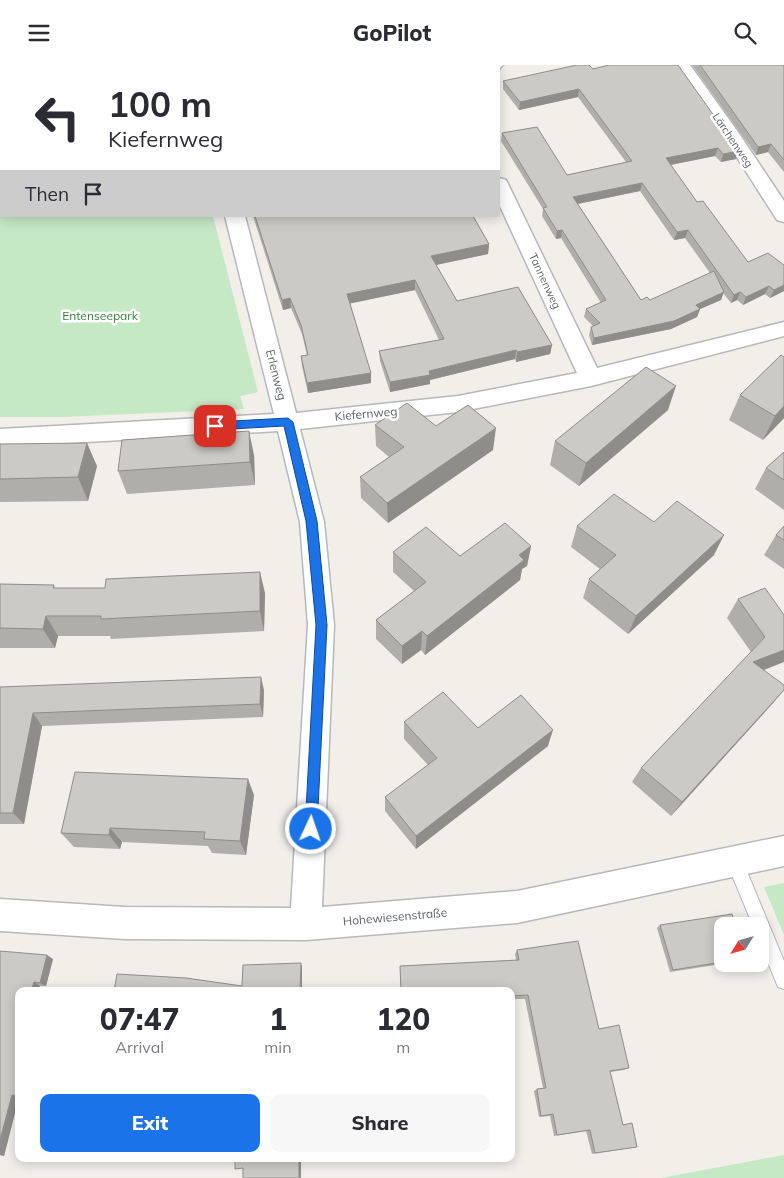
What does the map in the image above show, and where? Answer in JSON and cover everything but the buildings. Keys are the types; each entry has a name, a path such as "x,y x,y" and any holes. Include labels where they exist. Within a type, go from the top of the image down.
{"street":[{"name":"Lärchenweg","path":"681,65 732,137 784,216"},
{"name":"Tannenweg","path":"500,186 591,378"},
{"name":"Erlenweg","path":"235,217 312,521 321,625 306,924"},
{"name":"Kiefernweg","path":"0,439 288,422 458,404 591,378 784,329"},
{"name":"Hohewiesenstraße","path":"0,915 125,923 306,924 517,907 735,863 784,851"}],"lane":[{"path":"735,863 784,981"}],"green space":[{"name":"Entenseepark","path":"0,217 213,217 258,392 240,396 244,409 62,417 0,417"},
{"path":"784,883 784,935 764,887"},
{"path":"784,1155 784,1178 661,1178"}],"route":[{"path":"215,426 288,422 312,521 321,625 311,829"}]}
